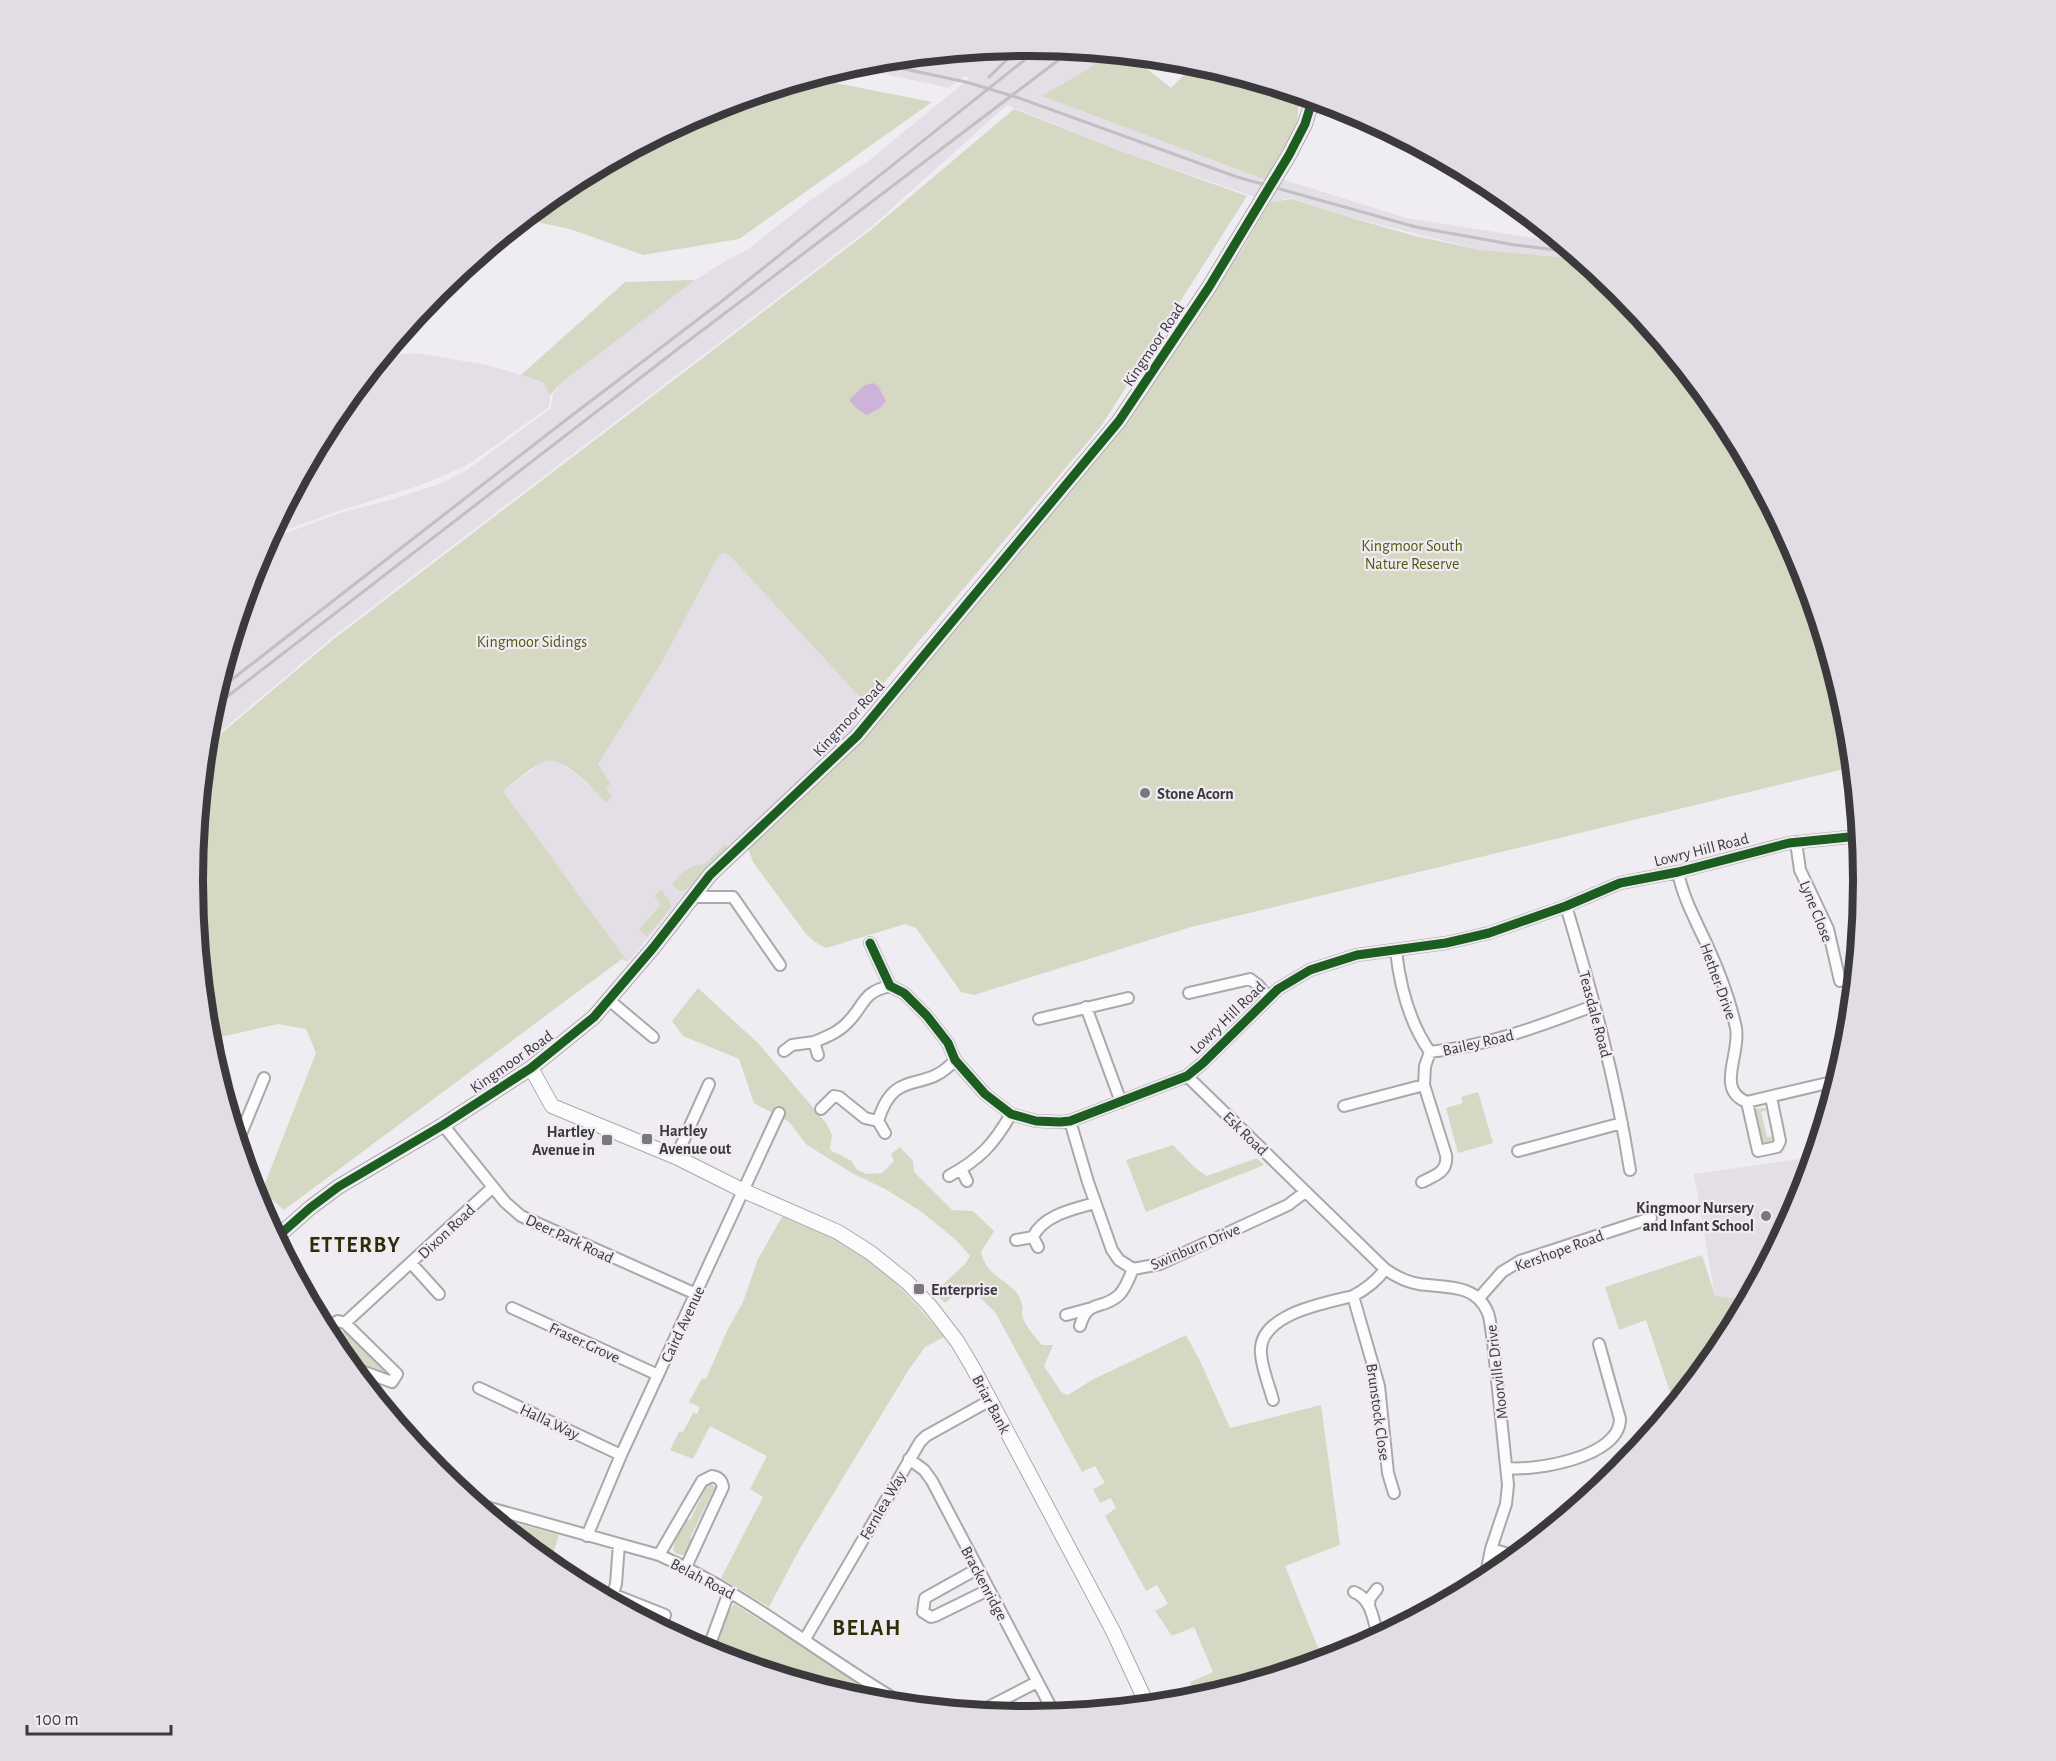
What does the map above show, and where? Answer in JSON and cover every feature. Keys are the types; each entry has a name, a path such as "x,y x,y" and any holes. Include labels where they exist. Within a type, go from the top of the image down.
{"street":[{"name":"Kingmoor Road","path":"282,1232 338,1187 443,1125 531,1068 594,1017 653,948 710,875 857,736 1119,421 1209,286 1289,155 1305,124 1311,106"},
{"name":"Lowry Hill Road","path":"870,943 890,986 904,993 927,1016 948,1043 955,1060 985,1094 1011,1114 1036,1121 1070,1121 1187,1076 1278,989 1310,970 1357,955 1446,943 1489,933 1566,906 1620,883 1678,872 1796,842 1851,837"},
{"name":"Lyne Close","path":"1796,842 1800,870 1828,929 1840,981"},
{"name":"Hether Drive","path":"1678,872 1686,900 1714,961 1736,1029 1737,1048 1729,1083 1735,1095 1747,1102"},
{"path":"692,897 733,897 780,965"},
{"name":"Teasdale Road","path":"1566,906 1602,1031 1622,1123 1629,1170"},
{"name":"Bailey Road","path":"1396,951 1403,994 1421,1039 1430,1052 1473,1046 1516,1035 1593,1006"},
{"path":"1190,993 1250,980 1258,985 1269,998"},
{"path":"784,1051 792,1045 814,1042 842,1027 862,1002 877,989 890,986"},
{"path":"1039,1019 1128,998"},
{"path":"609,1000 652,1037"},
{"path":"1086,1007 1121,1102"},
{"path":"814,1042 818,1055"},
{"path":"1422,1182 1443,1171 1447,1164 1424,1085 1425,1066 1430,1052"},
{"path":"878,1121 883,1105 894,1090 907,1083 931,1078 944,1071 955,1060"},
{"name":"Briar Bank","path":"531,1068 552,1106 676,1157 744,1191 838,1232 871,1253 907,1282 952,1333 972,1366 1103,1611 1144,1697"},
{"name":"Esk Road","path":"1187,1076 1305,1192"},
{"path":"242,1131 264,1078"},
{"path":"1771,1097 1774,1122 1780,1141 1777,1147 1758,1151 1747,1102 1827,1083"},
{"path":"676,1157 709,1084"},
{"path":"1344,1106 1424,1085"},
{"path":"821,1109 834,1096 839,1097 865,1118 878,1121 885,1133"},
{"name":"Caird Avenue","path":"587,1536 621,1455 779,1113"},
{"path":"948,1176 961,1169 997,1139 1011,1114"},
{"name":"Swinburn Drive","path":"1070,1121 1112,1250 1119,1260 1133,1269 1160,1264 1288,1205 1305,1192"},
{"path":"1518,1151 1622,1123"},
{"name":"Deer Park Road","path":"443,1125 511,1209 521,1216 696,1294"},
{"path":"961,1169 967,1181"},
{"name":"Dixon Road","path":"345,1323 493,1187"},
{"path":"1305,1192 1385,1269 1410,1282 1460,1288 1479,1298"},
{"path":"1016,1240 1036,1242 1036,1230 1042,1224 1054,1217 1095,1203"},
{"name":"Kershope Road","path":"1479,1298 1502,1272 1520,1261 1651,1218"},
{"path":"411,1263 439,1294"},
{"path":"1066,1315 1110,1301 1118,1296 1125,1288 1133,1269"},
{"path":"1274,1400 1260,1355 1262,1340 1266,1333 1293,1313 1353,1296 1372,1284 1385,1269"},
{"name":"Brunstock Close","path":"1353,1296 1379,1386 1388,1473 1394,1493"},
{"name":"Moorville Drive","path":"1479,1298 1490,1320 1508,1468 1506,1504 1488,1565"},
{"name":"Fraser Grove","path":"512,1308 658,1375"},
{"path":"1080,1326 1089,1308"},
{"path":"333,1324 338,1321 345,1323 397,1374 395,1380 387,1381 366,1373"},
{"path":"1508,1468 1563,1463 1594,1449 1615,1434 1620,1419 1599,1344"},
{"name":"Halla Way","path":"479,1388 621,1455"},
{"name":"Fernlea Way","path":"805,1639 909,1459 926,1436 989,1401"},
{"name":"Brackenridge","path":"909,1459 924,1470 932,1481 1050,1705"},
{"path":"659,1555 702,1481 712,1476 717,1477 723,1488 686,1567"},
{"name":"Belah Road","path":"494,1509 659,1555 686,1567 805,1639 886,1693"},
{"path":"613,1594 616,1584 619,1544"},
{"path":"1491,1549 1505,1553"},
{"path":"977,1569 925,1598 923,1612 926,1615 935,1616 988,1590"},
{"path":"1376,1628 1369,1604 1370,1598 1377,1589"},
{"path":"711,1642 729,1592"},
{"path":"1354,1592 1360,1594 1369,1604"},
{"path":"632,1604 665,1615 663,1620"},
{"path":"993,1705 1037,1682"}],"shaded area":[{"path":"1028,56 1102,59 1043,96 1266,180 1285,180 1406,218 1547,240 1569,258 1481,250 1345,216 1291,198 1270,202 1118,150 1007,105 871,227 334,636 216,735 231,667 247,615 279,535 343,512 391,500 442,483 467,470 551,408 553,394 560,384 695,280 747,250 809,201 867,162 970,78 964,76 949,88 869,71 974,57"},
{"path":"416,353 487,365 544,382 550,395 549,407 466,466 421,485 281,532 314,468 342,422 393,355"},
{"path":"873,383 878,386 886,401 880,408 867,415 849,400 865,385"},
{"path":"722,553 730,556 866,704 852,730 690,888 628,962 503,791 544,761 557,761 574,772 608,803 606,789 611,782 598,764 661,664 716,560"},
{"path":"1804,1158 1768,1245 1738,1299 1715,1296 1694,1174"}],"green space":[{"path":"1102,59 1136,63 1141,64 1171,88 1189,71 1299,101 1297,123 1266,180 1042,96"},
{"path":"826,81 932,102 739,239 643,255 570,229 533,221 615,166 712,118 763,99"},
{"name":"Kingmoor Sidings","path":"1014,109 1118,150 1247,196 1102,425 866,704 730,556 722,553 716,560 661,664 598,764 611,783 606,789 612,796 607,803 571,769 554,761 546,761 536,766 503,791 628,962 622,959 284,1210 265,1194 263,1188 316,1053 306,1029 278,1024 218,1038 210,988 203,880 205,827 216,738 335,638 872,229"},
{"name":"Kingmoor South Nature Reserve","path":"1292,199 1415,236 1481,250 1569,258 1611,297 1683,378 1714,422 1768,516 1809,615 1825,667 1845,769 1191,927 974,995 961,992 916,928 905,924 826,948 815,942 806,934 753,862 748,848 763,828 808,793 842,761 1107,443 1243,248 1270,202"},
{"path":"695,280 560,384 550,395 543,382 521,375 625,282"},
{"path":"725,844 728,847 686,890 680,891 673,886 673,883 686,870 704,865"},
{"path":"661,890 670,901 671,907 647,937 639,929 660,906 654,896"},
{"path":"698,988 759,1044 826,1123 832,1135 830,1150 852,1161 856,1169 866,1174 882,1173 894,1161 891,1154 900,1147 913,1161 914,1172 952,1210 973,1211 994,1231 981,1252 984,1260 991,1271 1018,1295 1023,1307 1025,1322 1035,1337 1042,1345 1053,1345 1044,1366 1061,1392 1068,1395 1092,1380 1186,1335 1230,1428 1321,1405 1340,1545 1285,1566 1320,1652 1242,1677 1193,1689 1190,1682 1213,1672 1194,1627 1172,1636 1155,1611 1168,1604 1157,1585 1146,1591 1105,1516 1116,1508 1111,1498 1100,1503 1093,1489 1105,1483 1095,1466 1082,1472 995,1312 967,1285 945,1303 934,1293 965,1264 970,1256 956,1240 923,1213 807,1145 789,1122 754,1103 739,1059 683,1036 672,1021"},
{"path":"1478,1092 1493,1143 1458,1153 1446,1108 1463,1103 1461,1097"},
{"path":"1753,1109 1769,1109 1761,1112 1767,1137 1776,1136 1774,1143 1763,1145 1758,1140"},
{"path":"1173,1145 1195,1168 1207,1176 1257,1158 1264,1165 1146,1212 1126,1160"},
{"path":"787,1215 842,1242 871,1261 909,1297 944,1337 925,1347 908,1371 799,1550 769,1607 721,1578 763,1497 750,1489 767,1456 710,1426 693,1459 670,1450 679,1432 683,1432 693,1413 697,1414 700,1407 689,1402 702,1378 706,1379 727,1331 743,1302 758,1259 782,1217"},
{"path":"1702,1255 1715,1296 1738,1299 1714,1339 1671,1396 1646,1320 1619,1330 1605,1287"},
{"path":"348,1329 386,1369 382,1372 360,1365 340,1336"},
{"path":"710,1483 717,1488 716,1493 713,1491 690,1538 693,1540 687,1552 683,1555 677,1554 673,1550 674,1544 686,1519 690,1520 706,1488 704,1486"},
{"path":"509,1521 559,1535 553,1554"},
{"path":"734,1604 872,1691 763,1662 712,1643 725,1616"}],"railway":[{"path":"989,77 1010,56"},
{"path":"227,683 722,301 1029,56"},
{"path":"224,699 683,345 1063,57"},
{"path":"895,67 966,82 1016,97 1237,177 1416,227 1515,245 1560,251"}],"cycle path":[{"path":"282,1232 338,1187 443,1125 531,1068 594,1017 653,948 710,875 857,736 1119,421 1209,287 1289,155 1305,124 1311,106"},
{"path":"870,943 890,986 904,993 927,1016 948,1043 955,1060 985,1094 1011,1114 1036,1121 1070,1121 1187,1076 1278,989 1310,970 1357,955 1446,943 1489,933 1566,906 1620,883 1678,872 1789,843 1851,837"}],"place":[{"name":"Stone Acorn","path":"1145,793"},
{"name":"Hartley Avenue out","path":"647,1139"},
{"name":"Hartley Avenue in","path":"607,1140"},
{"name":"Kingmoor Nursery and Infant School","path":"1766,1216"},
{"name":"Enterprise","path":"919,1289"}],"district":[{"name":"ETTERBY","path":"355,1244"},
{"name":"BELAH","path":"867,1627"}]}
